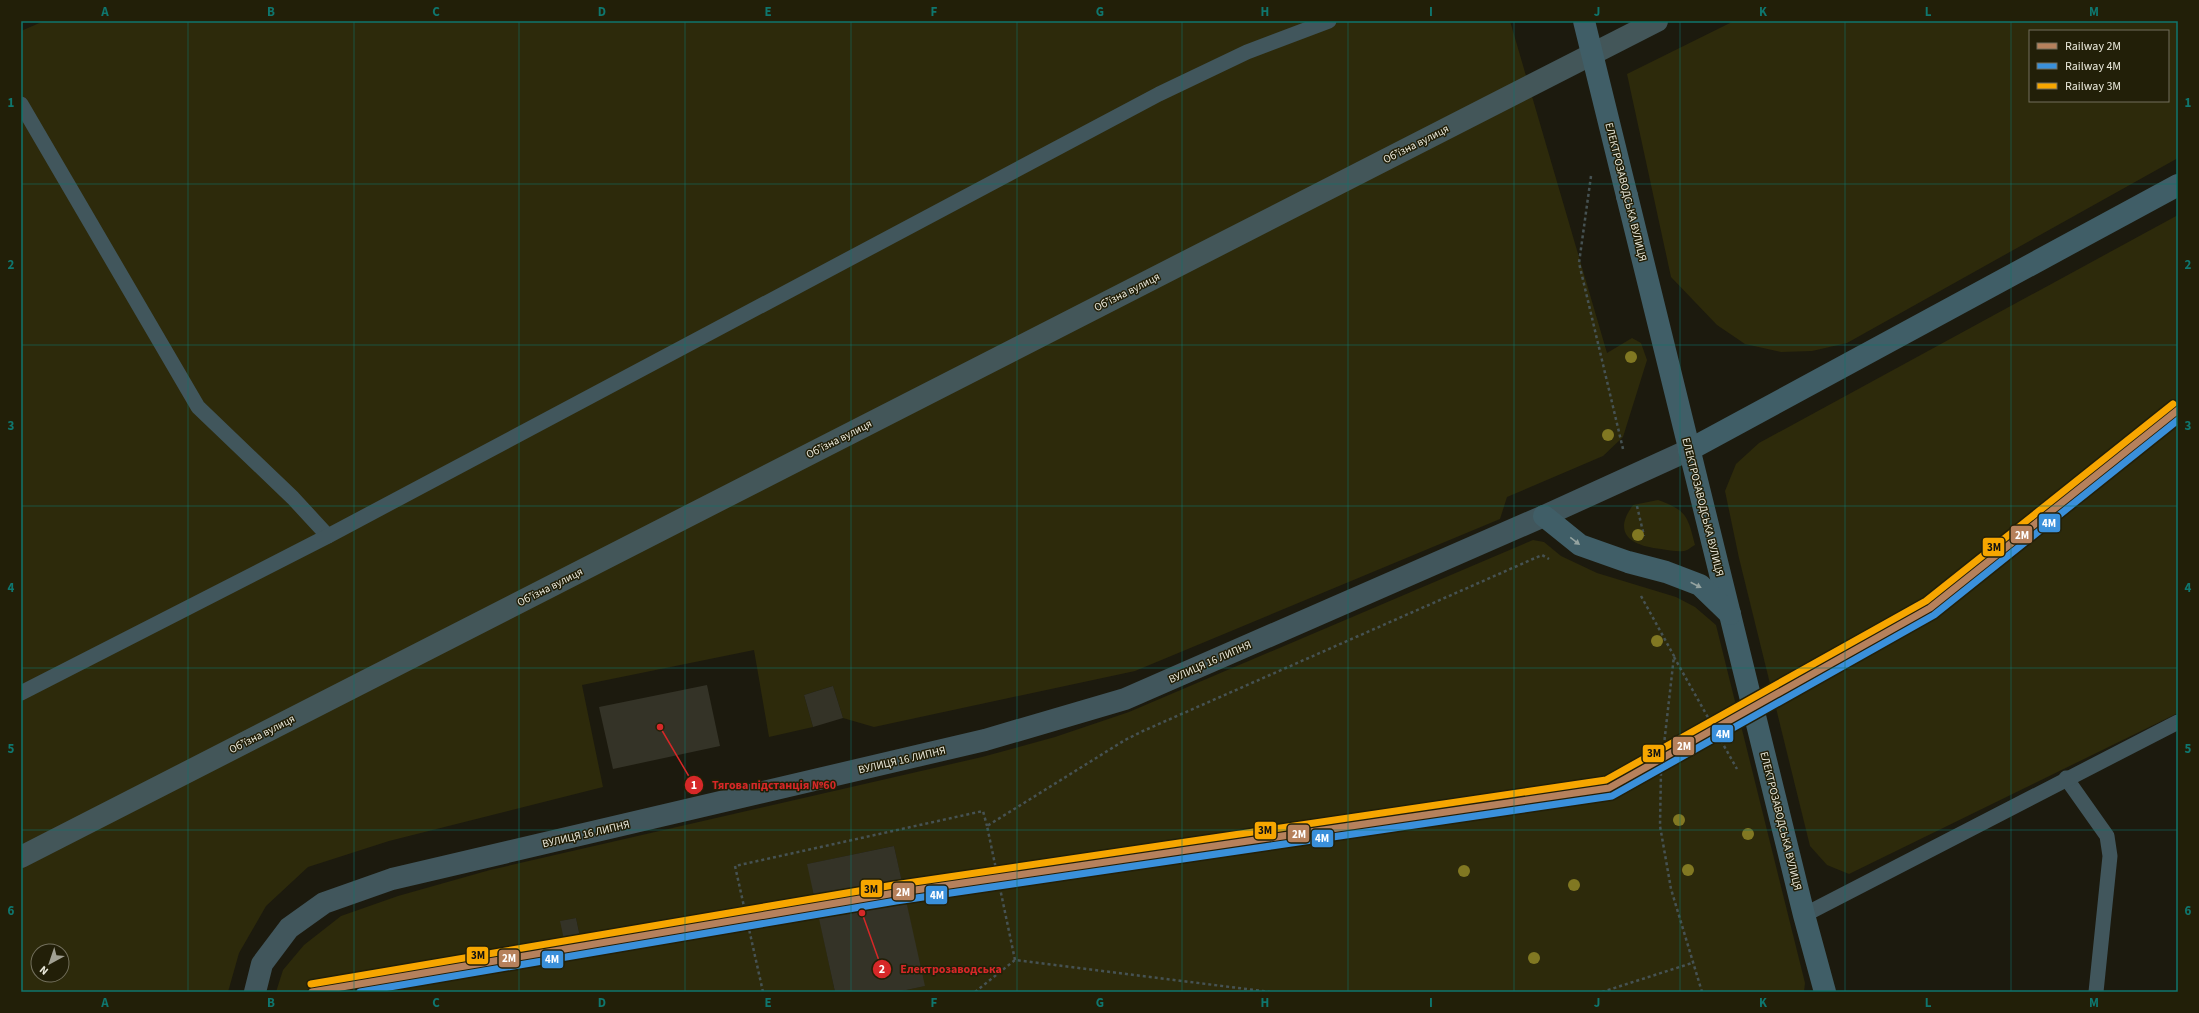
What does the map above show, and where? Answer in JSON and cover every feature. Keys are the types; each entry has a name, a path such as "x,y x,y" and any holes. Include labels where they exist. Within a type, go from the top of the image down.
{"main road":[{"name":"ЕЛЕКТРОЗАВОДСЬКА ВУЛИЦЯ","path":"1584,21 1804,915 1825,992"},
{"name":"Обʼїзна вулиця","path":"21,857 1657,21"},
{"path":"1689,450 2178,185"},
{"path":"1544,516 1580,545 1666,572 1700,586 1730,614"}],"street":[{"name":"ВУЛИЦЯ 16 ЛИПНЯ","path":"255,992 262,964 289,928 324,903 392,879 977,742 1125,699 1544,516 1689,450"}],"lane":[{"path":"21,693 328,536 1159,94 1247,52 1329,21"},
{"path":"21,104 198,407 293,498 328,536"},
{"path":"1804,915 2066,778 2178,722"},
{"path":"2066,778 2107,836 2110,856 2096,992"}],"path":[{"path":"1592,174 1579,263 1647,547 1641,596"},
{"path":"987,826 1125,740 1143,731 1542,555 1556,562"},
{"path":"1635,593 1641,596 1739,772"},
{"path":"1674,656 1662,771 1660,826 1671,889 1692,963 1702,992"},
{"path":"763,992 735,866 983,811 1015,960"},
{"path":"975,992 1015,960 1270,992"},
{"path":"1602,992 1692,963"}],"shaded area":[{"path":"44,21 1510,21 1607,353 1632,338 1641,343 1647,360 1623,437 1603,456 1507,497 1500,519 1135,671 874,727 843,718 833,686 804,695 813,727 769,737 754,650 582,685 603,787 389,841 308,867 266,906 239,953 228,992 21,992 21,31"},
{"path":"1734,21 2178,21 2178,158 1847,343 1812,351 1781,352 1745,344 1717,325 1671,277 1627,74"},
{"path":"2178,215 2178,713 1849,874 1827,865 1810,846 1739,558 1725,491 1736,464 1759,443"},
{"path":"1658,500 1681,511 1688,521 1695,545 1685,551 1672,551 1642,545 1634,542 1628,537 1624,524 1633,505"},
{"path":"1533,540 1544,542 1561,556 1597,573 1676,597 1695,607 1716,625 1805,983 1804,992 897,992 924,986 894,846 808,864 835,992 276,992 283,970 304,945 341,916 398,896 490,870 982,757 1055,737 1129,712","holes":["576,918 583,951 567,954 561,921"]}],"building":[{"path":"707,685 720,746 613,769 599,707"},
{"path":"833,686 843,718 813,727 804,695"},
{"path":"894,846 925,986 897,992 835,992 807,864"},
{"path":"576,918 583,951 567,954 560,921"}],"rail line":[{"name":"3М","path":"311,984 894,885 1606,780 1926,601 2173,404"},
{"name":"2М","path":"312,992 895,893 1609,788 1930,608 2178,410"},
{"name":"4М","path":"360,992 896,901 1612,796 1934,615 2178,420"}],"place":[{"name":"Тягова підстанція №60","path":"660,727"},
{"name":"Електрозаводська","path":"862,913"}]}
